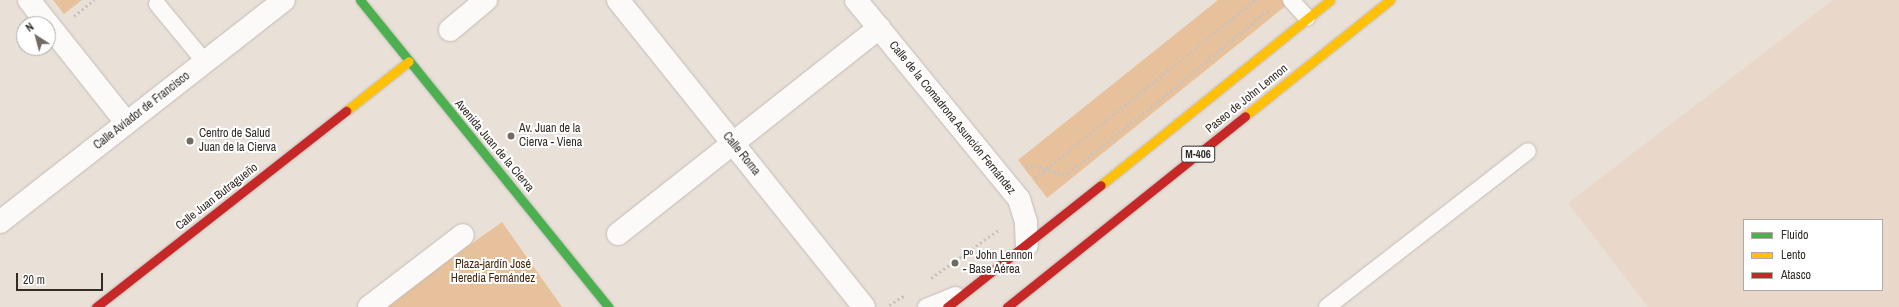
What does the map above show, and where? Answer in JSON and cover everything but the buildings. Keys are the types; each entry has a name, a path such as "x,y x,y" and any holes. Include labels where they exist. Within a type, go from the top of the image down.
{"main road":[{"name":"Avenida Juan de la Cierva","path":"360,0 519,194 609,307"},
{"name":"Paseo de John Lennon","path":"947,307 1027,245 1330,0"},
{"name":"Paseo de John Lennon","path":"1007,307 1390,0"},
{"name":"Calle Juan Butragueño","path":"96,307 409,61"}],"street":[{"path":"29,0 42,16"},
{"name":"Calle Aviador de Francisco","path":"0,222 284,0"},
{"path":"450,30 486,0"},
{"name":"Calle Roma","path":"618,0 864,307"},
{"name":"Calle de la Comadrona Asunción Fernández","path":"856,0 1019,199 1026,222 1027,245"},
{"path":"618,234 878,28"},
{"path":"56,34 126,122"},
{"path":"369,307 463,235"}],"lane":[{"path":"1291,0 1307,18"},
{"path":"157,4 205,62"},
{"path":"1335,305 1528,151"},
{"path":"926,307 971,289"}],"path":[{"path":"1033,180 1255,0"},
{"path":"1021,170 1032,164 1062,175 1068,173 1153,106 1274,5"},
{"path":"927,281 1005,225"},
{"path":"885,307 907,293"}],"shaded area":[{"path":"1833,0 1899,0 1899,307 1648,307 1568,203"}],"green space":[{"path":"53,0 82,0 64,14"},
{"path":"1218,0 1293,0 1047,198 1018,160"},
{"name":"Plaza-jardín José Heredia Fernández","path":"502,222 562,307 382,307 433,271"}],"traffic: fast":[{"path":"360,0 609,307"}],"traffic: slow":[{"path":"1101,185 1330,0"},
{"path":"1245,116 1390,0"},
{"path":"346,111 409,61"}],"traffic: jam":[{"path":"96,307 346,111"},
{"path":"1007,307 1245,116"},
{"path":"947,307 1101,185"}],"place":[{"name":"Av. Juan de la Cierva - Viena","path":"511,136"},
{"name":"Centro de Salud Juan de la Cierva","path":"190,141"},
{"name":"Pº John Lennon - Base Aérea","path":"955,263"}]}
